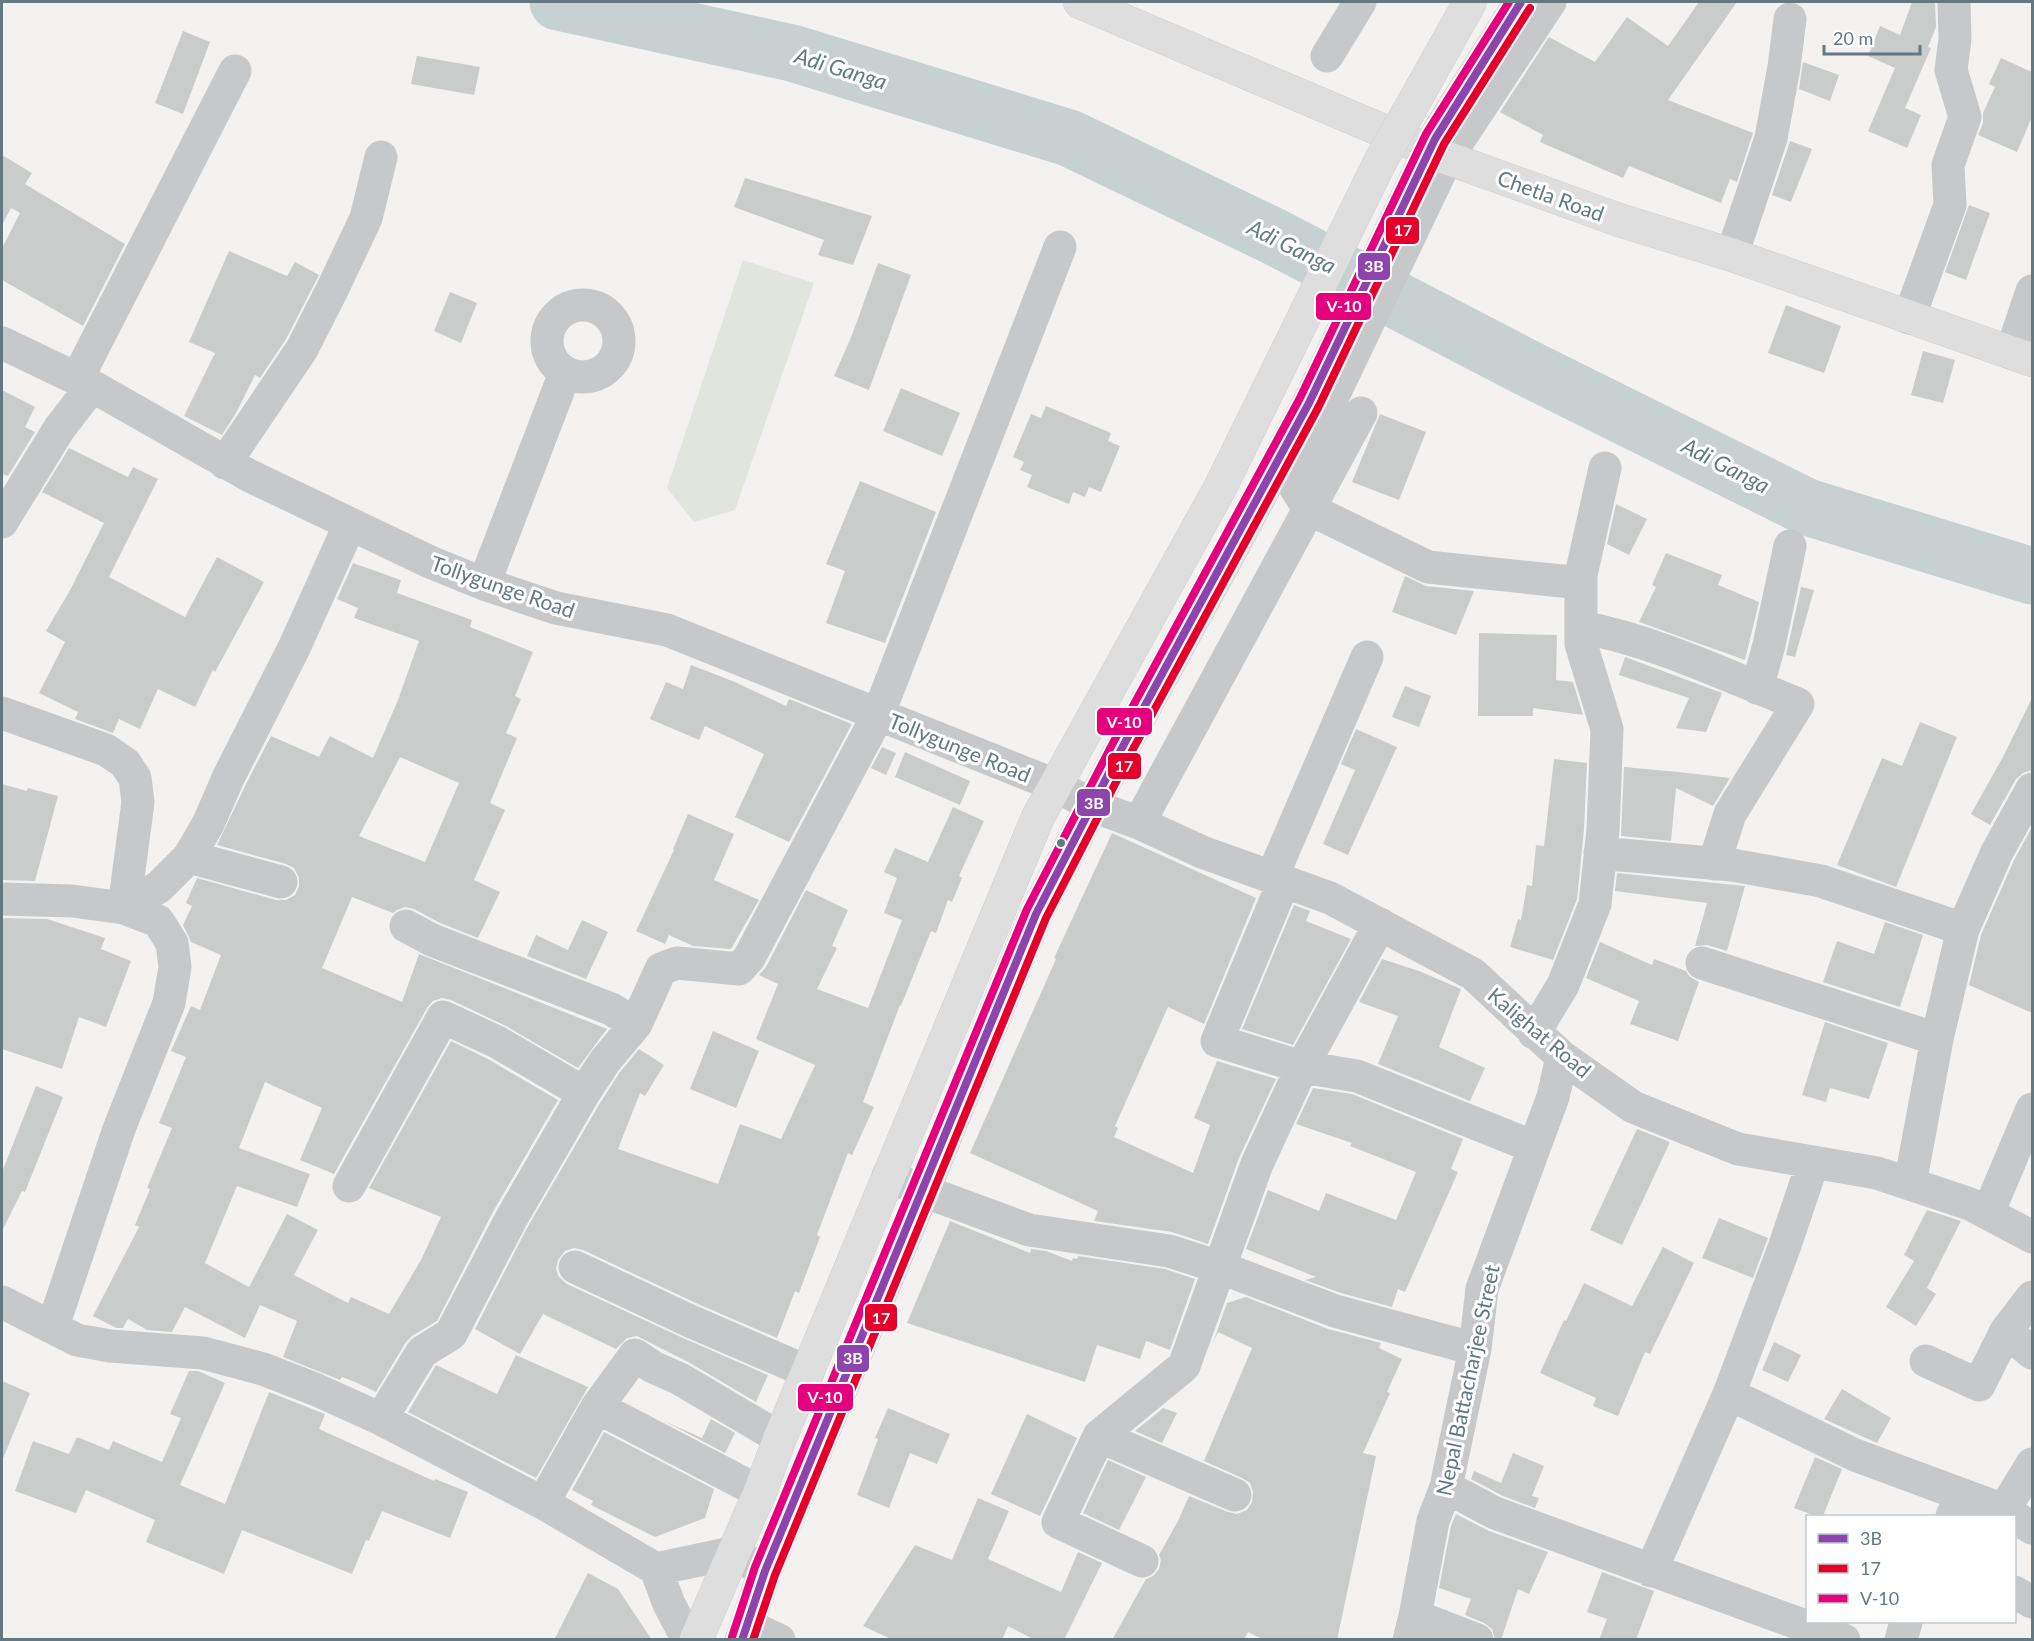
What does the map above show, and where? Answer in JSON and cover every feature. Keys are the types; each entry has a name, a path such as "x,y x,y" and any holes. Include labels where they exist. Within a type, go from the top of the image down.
{"main road":[{"name":"Chetla Road","path":"1080,2 1125,10 1447,158 1620,220 1732,255 2022,356"},
{"path":"696,1640 760,1492 780,1438 1038,817 1220,488 1380,162 1470,2"},
{"path":"745,1633 765,1571 1036,914 1123,746 1309,403 1430,149 1521,2"}],"street":[{"path":"1327,56 1360,2"},
{"path":"1550,2 1447,158 1292,482 1309,509 1428,567 1581,583"},
{"path":"1909,318 1950,205 1948,165 1965,117 1951,70 1955,39 1954,2"},
{"path":"1732,255 1771,138 1790,19"},
{"path":"2,522 85,383 235,71"},
{"path":"225,463 302,349 366,218 381,157"},
{"path":"381,1419 422,1352 451,1334 511,1219 584,1093 605,1061 636,1024 662,969 677,963 739,969 749,958 878,715 1060,247"},
{"path":"2022,356 2032,291"},
{"name":"Tollygunge Road","path":"2,343 85,383 225,463 430,562 484,584 556,608 667,630 1055,785 1093,806"},
{"path":"484,584 565,373"},
{"path":"1139,823 1361,413"},
{"path":"1534,1033 1563,985 1594,904 1603,830 1607,729 1581,644 1581,574 1605,468"},
{"path":"124,908 159,887 189,857 208,824 229,776 294,648 350,524"},
{"path":"1757,688 1769,645 1790,546"},
{"path":"1581,627 1607,632 1673,654 1798,704 1730,814 1714,864"},
{"path":"1367,657 1217,1041 1302,1067 1357,1077 1534,1147"},
{"path":"2,713 106,750 125,763 135,778 138,802 124,908"},
{"path":"1910,1184 1937,1039 1963,929 1997,852 2032,789"},
{"name":"Kalighat Road","path":"1093,806 1139,823 1202,852 1330,898 1473,974 1562,1057 1633,1107 1738,1149 1877,1173 1970,1204 2032,1237"},
{"path":"1600,853 1714,864 1821,881 1963,929"},
{"path":"189,857 280,882"},
{"path":"2,899 72,901 124,908 158,921 172,943 175,967 169,1003 119,1129 53,1326"},
{"path":"1142,1561 1058,1522 1099,1436 1184,1366 1257,1164 1302,1067 1380,924"},
{"path":"406,926 432,940 611,1009 636,1024"},
{"path":"1702,963 1937,1039"},
{"path":"349,1186 443,1017 497,1042 584,1093"},
{"name":"Nepal Battacharjee Street","path":"1412,1628 1433,1521 1446,1487 1474,1349 1482,1289 1553,1097 1562,1057"},
{"path":"1988,1214 2032,1109"},
{"path":"1651,1570 1729,1394 1784,1248 1813,1162"},
{"path":"888,1176 1029,1230 1169,1251 1219,1267 1335,1311 1474,1349"},
{"path":"576,1267 690,1321 808,1372"},
{"path":"1926,1361 1979,1384 2006,1331 2032,1297"},
{"path":"2,1302 77,1340 110,1346 203,1353 263,1369 381,1419 543,1503 656,1569 669,1604 688,1640"},
{"path":"2006,1331 2032,1353"},
{"path":"543,1503 597,1407 635,1355 780,1438"},
{"path":"1729,1394 1958,1506 2004,1510 2012,1515"},
{"path":"597,1407 760,1492"},
{"path":"1099,1436 1236,1495"},
{"path":"2004,1510 2032,1464"},
{"path":"1446,1487 1495,1513 1844,1640"},
{"path":"2016,1518 2032,1528"},
{"path":"656,1569 732,1553 765,1571"},
{"path":"2016,1594 2032,1602"},
{"path":"1901,1640 1906,1623"},
{"path":"1412,1628 1477,1640"},
{"path":"745,1633 779,1640"}],"shaded area":[{"path":"743,260 814,283 735,510 694,522 667,488"}],"building":[{"path":"1699,2 1737,2 1668,100 1753,133 1737,182 1730,179 1721,203 1629,166 1623,178 1540,142 1543,135 1500,112 1549,37 1595,62 1627,17 1668,46"},
{"path":"1912,2 1935,2 1936,27 1928,47 1931,48 1905,108 1921,115 1907,148 1868,131 1895,68 1868,56 1880,26 1900,35"},
{"path":"183,31 210,42 183,114 155,103"},
{"path":"417,56 480,67 474,95 411,84"},
{"path":"2001,58 2032,72 2032,117 2017,152 1978,135 1983,123 1983,113 1995,87 1989,84"},
{"path":"1803,62 1839,75 1830,101 1799,89"},
{"path":"1790,141 1812,149 1791,202 1772,195"},
{"path":"2,155 32,173 25,184 125,244 83,326 2,280 2,248 20,213 11,208 2,225"},
{"path":"745,178 872,216 853,265 818,255 824,240 734,207"},
{"path":"1969,205 1990,213 1966,280 1945,272"},
{"path":"229,251 287,276 295,262 319,275 286,339 260,378 255,375 222,435 184,416 215,353 189,342"},
{"path":"878,263 911,275 869,390 834,376 852,335"},
{"path":"450,292 477,303 461,343 434,331"},
{"path":"1786,305 1841,326 1824,373 1768,353"},
{"path":"1923,351 1955,360 1943,403 1911,395"},
{"path":"901,388 960,413 942,456 883,431"},
{"path":"2,390 35,407 25,427 35,432 8,476 2,474"},
{"path":"1046,406 1111,433 1108,441 1120,446 1101,492 1089,487 1085,497 1073,492 1069,504 1027,487 1032,475 1020,470 1024,462 1013,457 1031,414 1041,418"},
{"path":"1380,414 1426,432 1399,500 1352,482"},
{"path":"69,448 128,477 133,467 158,479 109,577 185,617 217,557 264,582 215,672 213,670 195,707 158,689 140,729 119,719 113,733 75,719 78,712 39,693 65,642 46,631 69,592 104,523 42,492"},
{"path":"860,481 936,512 885,643 826,623 845,571 826,564"},
{"path":"1616,504 1647,519 1629,555 1607,544"},
{"path":"1666,553 1722,575 1718,585 1759,602 1745,660 1639,622 1656,587 1652,585"},
{"path":"353,563 401,580 397,593 472,620 470,627 533,652 515,696 521,699 506,733 517,738 490,803 505,810 474,880 500,892 478,938 440,923 414,909 405,907 393,913 352,897 322,968 402,1002 419,954 607,1029 578,1068 506,1026 451,1000 442,998 433,1001 334,1174 300,1160 322,1108 265,1082 239,1148 310,1174 297,1207 237,1186 205,1263 249,1287 287,1214 318,1230 294,1275 348,1303 351,1297 389,1314 421,1260 441,1217 369,1188 451,1041 488,1059 558,1100 494,1210 437,1321 406,1342 376,1392 342,1377 340,1380 283,1357 297,1321 260,1305 245,1338 185,1307 172,1332 147,1330 128,1319 123,1328 116,1328 93,1316 139,1227 135,1225 150,1189 147,1188 172,1128 159,1123 186,1057 171,1051 191,1006 200,1010 221,955 191,942 183,925 192,906 186,903 197,878 276,900 286,900 295,895 299,886 299,878 294,868 217,845 246,784 271,736 319,757 330,736 373,758 398,700 419,641 354,618 358,608 337,599","holes":["400,757 459,783 425,862 359,836"]},
{"path":"1405,576 1426,586 1474,591 1456,635 1392,612"},
{"path":"1801,587 1814,590 1795,657 1786,655"},
{"path":"1479,633 1557,635 1556,680 1573,682 1583,715 1533,708 1533,716 1478,716"},
{"path":"1625,657 1722,693 1706,732 1676,728 1689,698 1619,675"},
{"path":"691,665 735,682 786,706 789,699 852,724 789,842 735,817 764,754 705,726 699,740 650,719 666,682 683,689"},
{"path":"1405,686 1431,696 1419,727 1392,717"},
{"path":"2032,698 2032,770 2016,779 1990,825 1971,814"},
{"path":"1920,722 1957,737 1896,887 1837,865 1882,758 1902,766"},
{"path":"1356,729 1397,747 1348,855 1323,844 1355,770 1341,764"},
{"path":"882,747 896,753 886,775 871,768"},
{"path":"905,752 970,781 960,805 895,777"},
{"path":"1554,759 1587,763 1584,829 1577,899 1553,960 1510,947 1518,919 1521,920 1527,885 1532,886 1536,845 1544,846"},
{"path":"1624,767 1730,778 1713,806 1676,788 1671,841 1621,836"},
{"path":"2,784 58,796 35,881 2,880"},
{"path":"953,807 984,821 959,876 962,878 952,902 948,900 936,933 931,931 900,1005 863,1102 874,1107 852,1155 848,1153 817,1235 820,1237 799,1293 795,1291 777,1338 583,1250 574,1248 565,1251 558,1260 556,1269 559,1277 567,1284 768,1375 756,1402 690,1363 637,1336 627,1338 616,1349 543,1314 520,1354 475,1329 527,1228 600,1103 620,1072 639,1049 664,1065 645,1096 640,1093 618,1149 718,1184 740,1124 781,1139 815,1065 756,1039 778,984 759,975 766,967 806,890 848,910 832,946 837,948 817,989 868,1008 902,920 884,913 897,878 884,872 895,848 928,862"},
{"path":"688,814 734,834 714,880 759,900 731,949 693,946 669,935 665,944 636,931 674,850"},
{"path":"2032,827 2032,1013 1969,985 1981,935 2014,860"},
{"path":"1112,833 1256,898 1204,1024 1168,1007 1115,1126 1118,1128 1114,1137 1193,1173 1210,1125 1194,1118 1217,1061 1276,1079 1239,1158 1208,1244 1172,1232 1094,1221 1098,1211 970,1153 1056,959 1054,958"},
{"path":"1617,873 1745,886 1727,951 1707,945 1695,946 1707,903 1615,891"},
{"path":"1294,905 1310,911 1306,921 1351,939 1293,1045 1242,1029"},
{"path":"2,918 47,919 105,938 101,949 131,961 106,1027 79,1017 62,1069 2,1049"},
{"path":"582,920 608,932 586,979 527,956 536,935 568,950"},
{"path":"1885,922 1923,935 1900,1007 1823,982 1837,941 1874,954"},
{"path":"1600,942 1652,965 1654,959 1686,971 1689,976 1699,982 1678,1041 1630,1024 1639,1001 1586,978"},
{"path":"1382,959 1419,971 1461,989 1439,1047 1485,1068 1470,1101 1378,1064 1398,1016 1359,1002"},
{"path":"1825,1022 1888,1043 1869,1099 1830,1088 1826,1102 1802,1095"},
{"path":"713,1031 759,1051 736,1108 690,1089"},
{"path":"36,1086 63,1097 25,1192 22,1191 2,1231 2,1172"},
{"path":"1313,1088 1352,1094 1463,1139 1451,1169 1458,1172 1405,1292 1398,1289 1392,1307 1305,1280 1316,1277 1246,1249 1268,1190 1319,1211 1326,1193 1396,1220 1416,1172 1350,1146 1352,1143 1296,1124"},
{"path":"1637,1129 1670,1142 1622,1245 1590,1230"},
{"path":"1927,1210 1961,1221 1927,1288 1936,1294 1916,1326 1886,1307 1914,1261 1904,1255"},
{"path":"1719,1218 1768,1238 1753,1278 1702,1258"},
{"path":"950,1221 1030,1253 1031,1249 1046,1251 1072,1261 1078,1256 1165,1269 1195,1279 1170,1350 1146,1341 1140,1359 1097,1345 1085,1382 907,1323"},
{"path":"1663,1247 1694,1263 1650,1354 1645,1352 1618,1416 1593,1406 1596,1398 1540,1373 1584,1283 1632,1306"},
{"path":"1246,1297 1328,1329 1381,1343 1379,1348 1402,1359 1387,1392 1390,1393 1363,1453 1376,1456 1337,1640 1264,1640 1248,1632 1244,1640 1112,1640 1146,1579 1153,1576 1159,1569 1161,1560 1159,1555 1189,1496 1237,1514 1247,1510 1252,1502 1253,1492 1250,1483 1204,1461 1252,1348 1218,1332 1212,1345 1227,1303"},
{"path":"1774,1342 1801,1355 1788,1382 1762,1370"},
{"path":"516,1355 588,1387 536,1478 408,1412 436,1365 497,1394"},
{"path":"189,1371 198,1371 225,1383 180,1485 225,1504 269,1392 325,1414 319,1429 434,1481 435,1479 468,1492 450,1538 382,1511 369,1541 366,1540 352,1574 242,1530 224,1574 146,1542 155,1520 86,1490 76,1513 15,1491 33,1441 69,1454 77,1437 109,1450 113,1441 162,1462 181,1418 170,1414"},
{"path":"2,1381 30,1393 2,1461"},
{"path":"1842,1389 1891,1418 1877,1443 1824,1419"},
{"path":"888,1408 950,1434 937,1464 910,1453 889,1508 857,1495 878,1439 875,1438"},
{"path":"1163,1408 1177,1413 1162,1443 1135,1431"},
{"path":"1027,1414 1077,1438 1040,1516 991,1494"},
{"path":"711,1419 735,1433 725,1453 664,1421 702,1438"},
{"path":"604,1432 714,1489 705,1518 655,1537 591,1505 593,1501 572,1490"},
{"path":"1513,1453 1544,1466 1532,1496 1539,1498 1535,1508 1503,1496 1471,1479 1474,1471 1501,1483"},
{"path":"1815,1457 1842,1469 1823,1515 1812,1515 1794,1508"},
{"path":"1108,1460 1146,1477 1119,1530 1083,1513"},
{"path":"978,1498 1009,1511 988,1559 1061,1592 1078,1552 1102,1563 1064,1640 1035,1640 1008,1626 1002,1640 893,1640 863,1626 915,1545 952,1560"},
{"path":"1456,1514 1489,1531 1548,1552 1529,1594 1518,1589 1501,1640 1495,1640 1492,1629 1484,1623 1465,1615 1471,1599 1439,1588 1451,1526"},
{"path":"1602,1572 1654,1591 1636,1640 1599,1640 1607,1619 1587,1612"},
{"path":"588,1573 618,1589 652,1640 554,1640"}],"waterway":[{"name":"Adi Ganga","path":"558,2 792,53 1069,138 1273,236 1531,370 1807,507 2032,576"}],"transit line":[{"name":"V-10","path":"732,1637 755,1567 1027,909 1114,741 1300,398 1426,134 1509,2"},
{"name":"3B","path":"742,1640 765,1571 1036,914 1123,746 1309,403 1435,139 1521,2"},
{"name":"17","path":"753,1640 775,1575 1046,918 1132,751 1318,408 1444,144 1530,8"}]}
